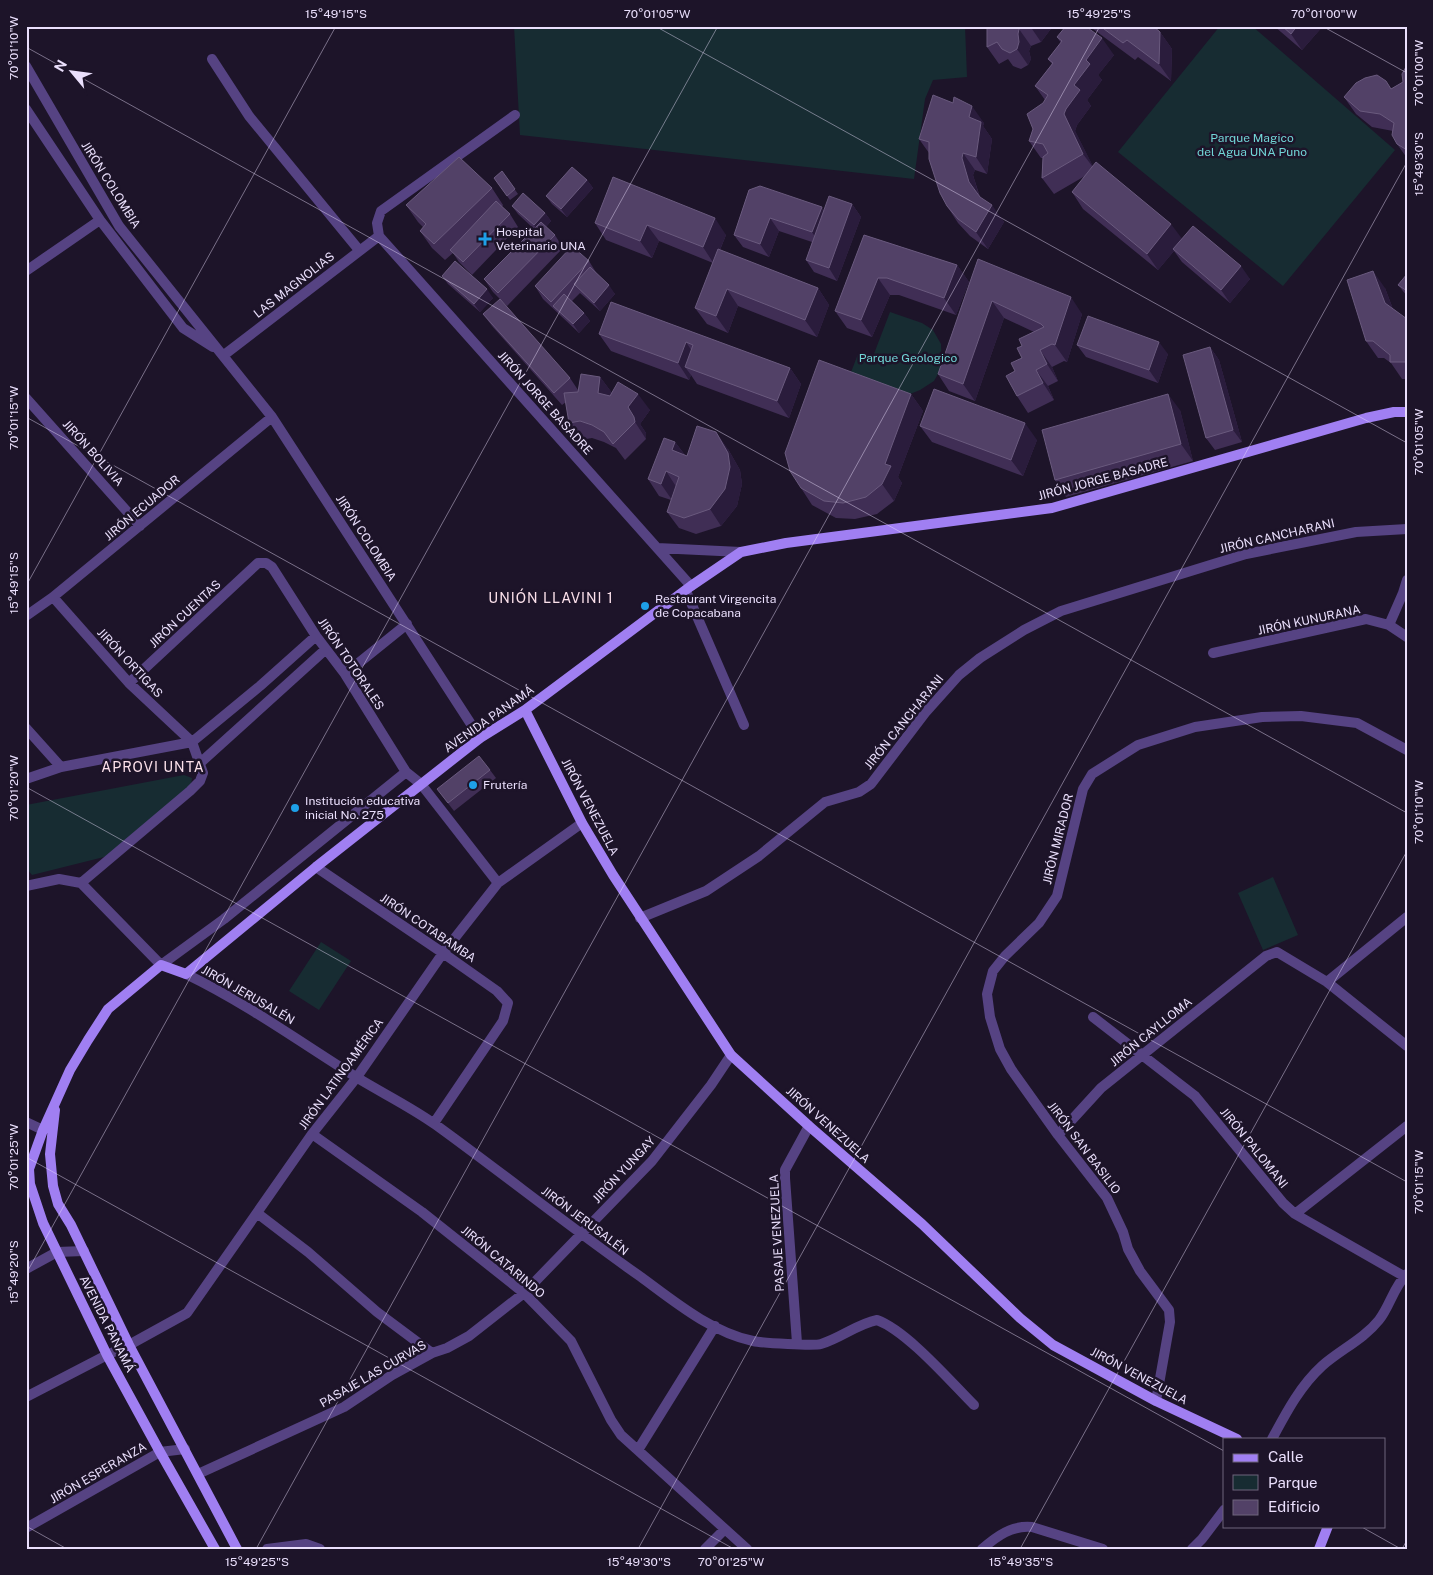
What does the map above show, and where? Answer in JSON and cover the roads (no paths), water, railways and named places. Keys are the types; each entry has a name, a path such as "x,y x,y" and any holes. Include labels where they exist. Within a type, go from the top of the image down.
{"street":[{"path":"212,59 250,116 359,250"},
{"name":"JIRÓN COLOMBIA","path":"26,66 119,226 272,417 408,624 480,738"},
{"name":"JIRÓN COLOMBIA","path":"26,108 100,220 183,328 224,355"},
{"path":"379,236 378,223 381,211 515,115"},
{"path":"26,130 37,126"},
{"path":"26,271 100,220"},
{"name":"LAS MAGNOLIAS","path":"224,355 379,236"},
{"name":"JIRÓN JORGE BASADRE","path":"379,236 657,548 688,589 744,725"},
{"name":"JIRÓN BOLIVIA","path":"26,398 140,526"},
{"name":"JIRÓN JORGE BASADRE","path":"741,552 806,540 1052,508 1366,418 1394,412 1407,412"},
{"name":"JIRÓN ECUADOR","path":"26,616 53,597 272,417"},
{"name":"JIRÓN CANCHARANI","path":"640,918 706,891 759,856 826,802 859,792 871,784 925,713 959,675 980,658 1024,630 1061,611 1246,554 1356,532 1407,529"},
{"path":"657,548 741,552"},
{"name":"AVENIDA PANAMÁ","path":"186,974 316,867 480,738 526,710 688,589 741,552"},
{"name":"JIRÓN TOTORALES","path":"258,563 266,563 272,567 316,636 345,674 406,772 421,784 498,883"},
{"name":"JIRÓN CUENTAS","path":"129,683 258,563"},
{"path":"1389,624 1407,580"},
{"name":"JIRÓN ORTIGAS","path":"53,597 129,683 192,742"},
{"name":"JIRÓN KUNURANA","path":"1213,653 1366,619 1389,624 1407,637"},
{"path":"345,674 408,624"},
{"path":"26,779 61,767 192,742 260,686 316,636"},
{"path":"199,764 326,649"},
{"name":"JIRÓN VENEZUELA","path":"526,710 582,824 640,918 730,1054 809,1126 922,1224 1020,1318 1053,1344 1156,1401 1235,1438"},
{"name":"JIRÓN MIRADOR","path":"1016,946 1039,923 1057,896 1083,788 1092,774 1138,745 1195,727 1262,717 1301,716 1357,723 1407,750"},
{"path":"26,728 61,767"},
{"path":"81,883 200,782 203,773 192,742"},
{"name":"AVENIDA PANAMÁ","path":"215,1549 107,1354 43,1224 30,1184 28,1170 56,1099 70,1070 108,1009 161,965 224,919 406,772"},
{"name":"JIRÓN LATINOAMÉRICA","path":"26,1397 107,1354 129,1345 187,1313 312,1134 357,1077 443,953 498,883 582,824"},
{"name":"JIRÓN COTABAMBA","path":"316,867 443,953 504,997 508,1003 503,1022 434,1123"},
{"path":"26,886 59,879 81,883 161,965 186,974"},
{"path":"1407,917 1327,982 1407,1046"},
{"name":"JIRÓN SAN BASILIO","path":"1016,946 993,971 987,994 990,1017 1000,1049 1011,1069 1058,1135 1107,1198 1124,1232 1128,1249 1140,1271 1168,1310 1170,1322 1156,1401"},
{"name":"JIRÓN CAYLLOMA","path":"1058,1135 1101,1088 1266,956 1277,952 1285,955 1327,982"},
{"name":"JIRÓN JERUSALÉN","path":"186,974 253,1010 357,1077 434,1123 580,1235 690,1313 737,1337 755,1342 820,1345 862,1324 877,1320 892,1328 918,1350 974,1405"},
{"name":"JIRÓN PALOMANI","path":"1093,1017 1195,1096 1283,1203 1295,1214 1406,1276"},
{"name":"JIRÓN YUNGAY","path":"524,1293 652,1161 706,1092 730,1054"},
{"name":"AVENIDA PANAMÁ","path":"56,1099 50,1154 53,1186 58,1204 84,1251 129,1345 237,1549"},
{"path":"26,1122 43,1130"},
{"name":"PASAJE VENEZUELA","path":"796,1343 785,1170 809,1126"},
{"path":"1295,1214 1407,1126"},
{"name":"JIRÓN CATARINDO","path":"312,1134 422,1212 524,1293 571,1341 611,1420 621,1435 747,1549"},
{"path":"257,1213 308,1252 377,1312 432,1353"},
{"path":"26,1270 57,1252 84,1251"},
{"path":"1273,1438 1289,1407 1306,1384 1320,1368 1365,1334 1380,1320 1406,1276"},
{"name":"PASAJE LAS CURVAS","path":"198,1474 344,1407 392,1375 432,1353 447,1348 469,1336 524,1293"},
{"path":"638,1450 715,1326"},
{"name":"JIRÓN ESPERANZA","path":"26,1528 160,1452 185,1449"},
{"path":"1192,1549 1223,1511"},
{"path":"982,1549 1003,1532 1022,1526 1061,1535 1103,1549"},
{"path":"1320,1549 1327,1528"},
{"path":"705,1549 725,1529"},
{"path":"1061,1535 1078,1549"},
{"path":"267,1549 306,1544 320,1549"}],"place":[{"name":"Hospital Veterinario UNA","path":"485,239"},
{"name":"Restaurant Virgencita de Copacabana","path":"645,606"},
{"name":"Frutería","path":"473,785"},
{"name":"Institución educativa inicial No. 275","path":"295,808"}],"district":[{"name":"UNIÓN LLAVINI 1","path":"551,598"},
{"name":"APROVI UNTA","path":"153,767"}],"park label":[{"name":"Parque Magico del Agua UNA Puno","path":"1252,145"},
{"name":"Parque Geologico","path":"908,358"}]}
